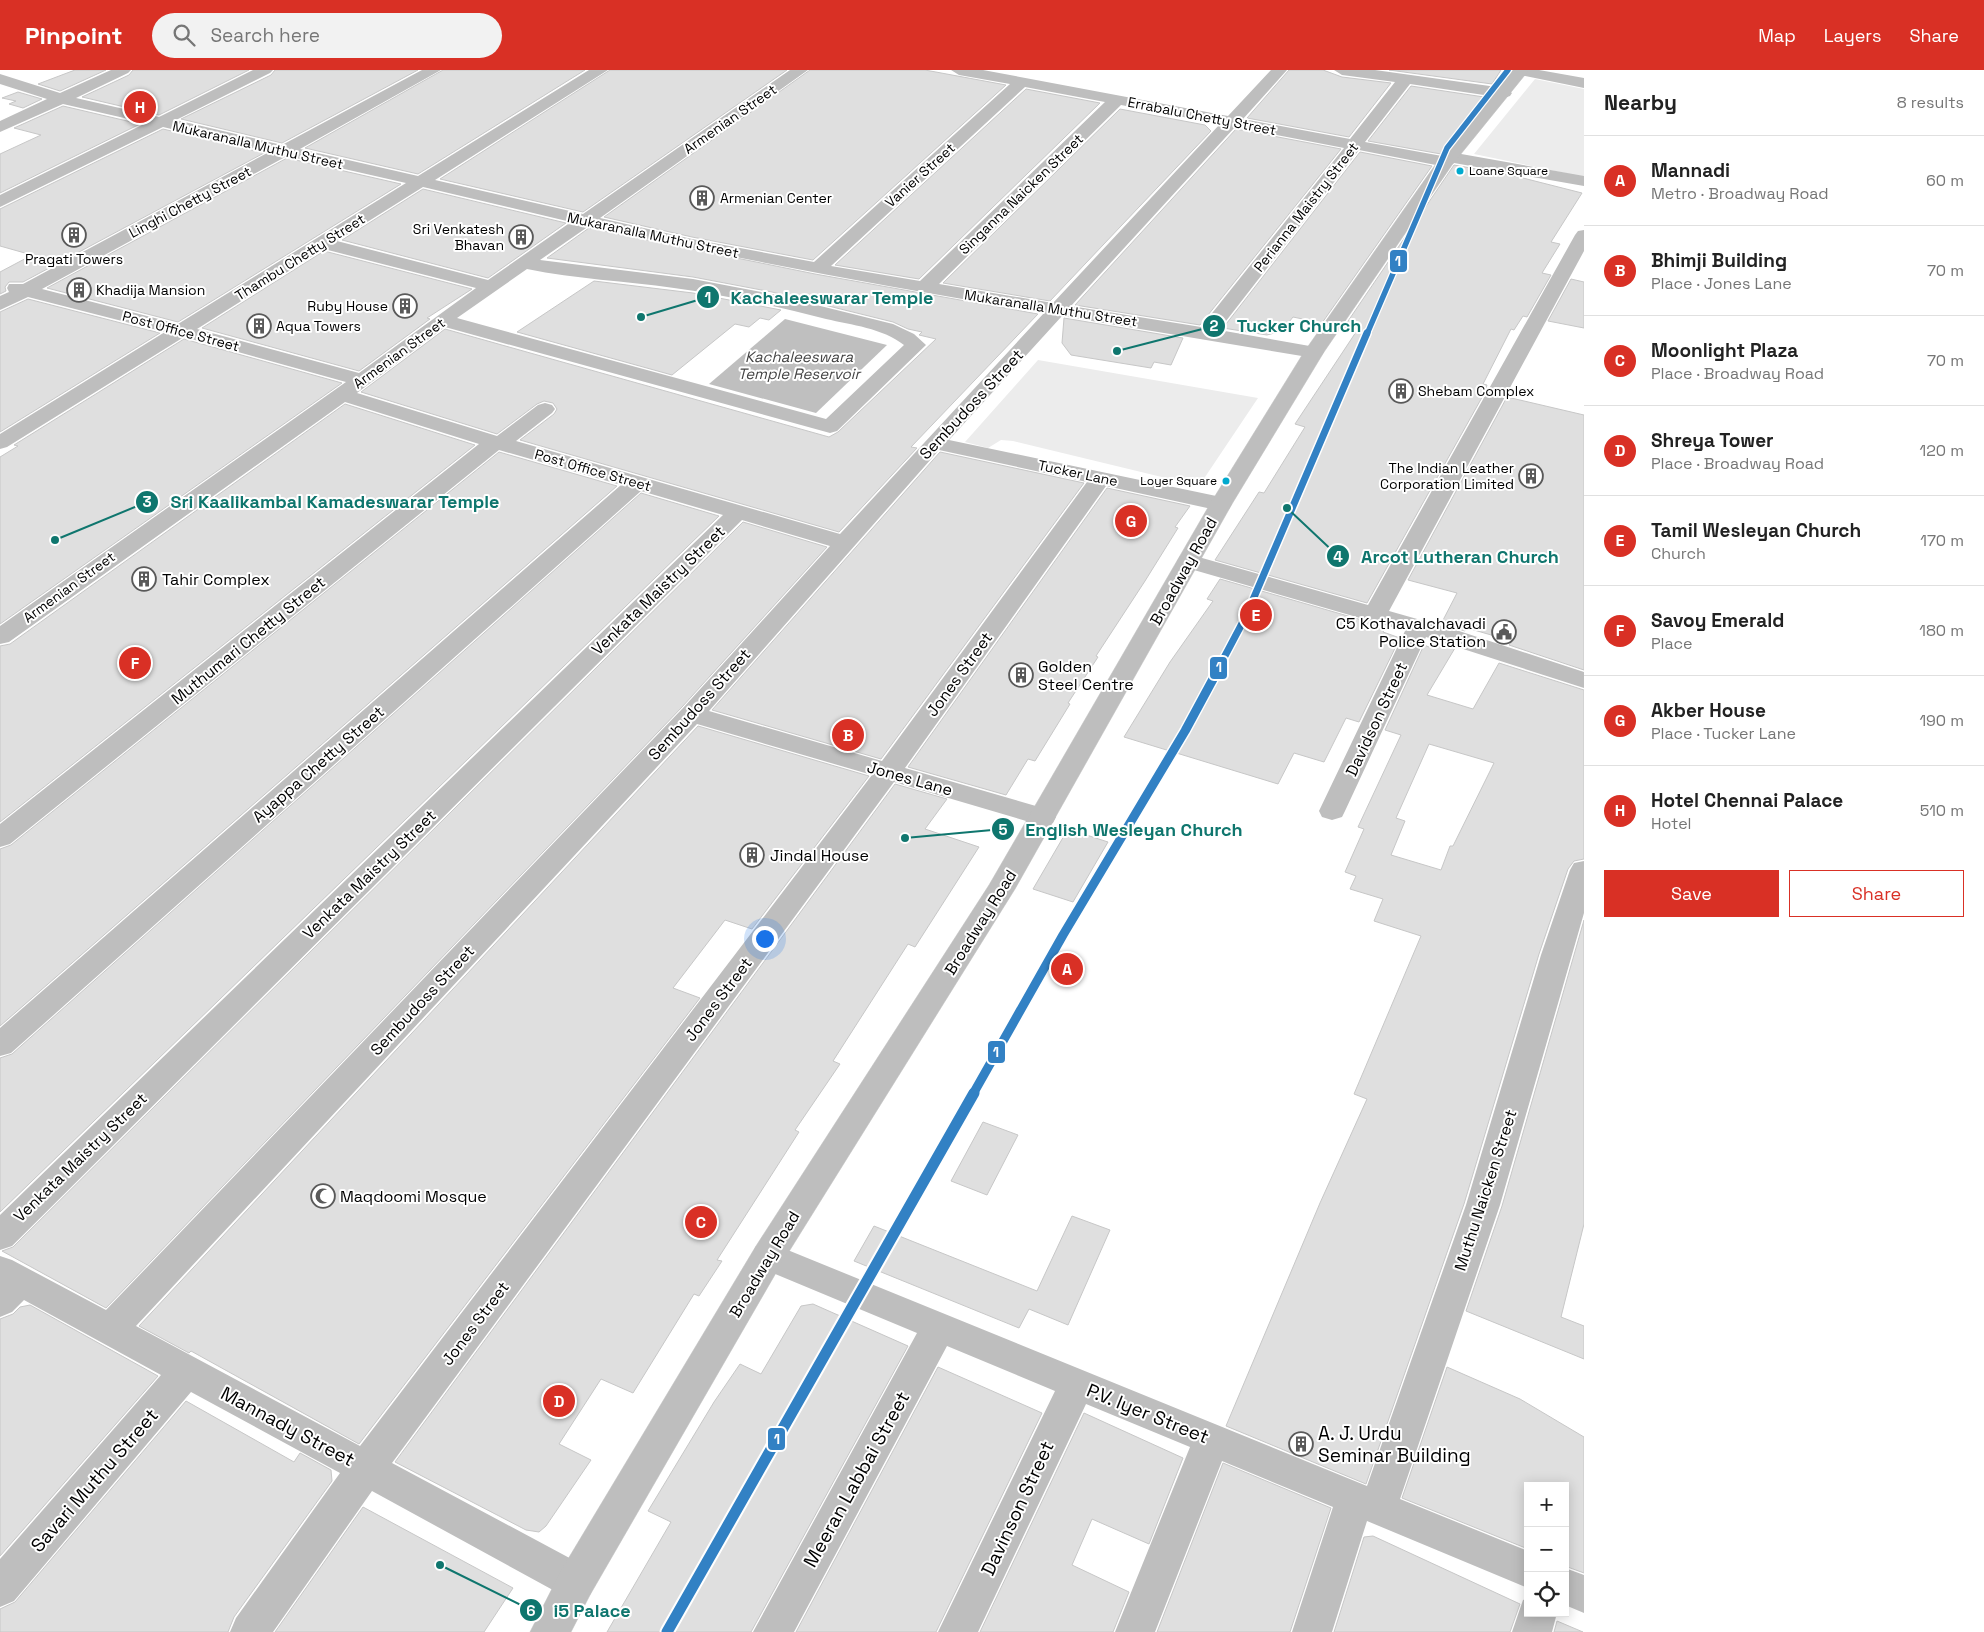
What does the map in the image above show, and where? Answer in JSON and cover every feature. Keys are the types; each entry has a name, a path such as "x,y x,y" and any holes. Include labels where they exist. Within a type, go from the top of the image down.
{"street":[{"path":"0,127 123,70"},
{"path":"0,202 265,70"},
{"name":"Linghi Chetty Street","path":"0,304 433,70"},
{"name":"Thambu Chetty Street","path":"0,443 600,70"},
{"name":"Armenian Street","path":"0,638 342,395 442,320 800,70"},
{"name":"Errabalu Chetty Street","path":"959,70 1231,122 1584,181"},
{"name":"Sembudoss Street","path":"110,1330 692,714 934,443 1279,70"},
{"path":"1342,70 1504,93"},
{"path":"1520,71 1584,83"},
{"name":"Broadway Road","path":"550,1632 576,1582 768,1256 996,897 1221,504 1314,352 1448,159 1504,93 1520,71"},
{"name":"Mukaranalla Muthu Street","path":"0,79 62,99 586,221 818,268 1314,352"},
{"name":"Perianna Maistry Street","path":"1206,334 1406,79"},
{"name":"Vanier Street","path":"818,268 1022,82"},
{"name":"Singanna Naicken Street","path":"925,287 1117,100"},
{"path":"1375,614 1584,235"},
{"path":"322,243 491,286"},
{"path":"442,320 830,427 916,345 909,339 884,328 804,308 689,284 585,273 526,262"},
{"path":"1563,273 1584,278"},
{"name":"Post Office Street","path":"0,284 362,380"},
{"name":"Post Office Street","path":"342,395 845,543"},
{"name":"Muthumari Chetty Street","path":"0,838 498,442 545,409"},
{"name":"Tucker Lane","path":"934,443 1221,504"},
{"name":"Jones Street","path":"250,1632 366,1468 888,772 1100,478"},
{"name":"Ayappa Chetty Street","path":"0,1046 637,483"},
{"name":"Venkata Maistry Street","path":"0,1236 738,512"},
{"path":"1188,561 1448,635 1584,680"},
{"name":"Davidson Street","path":"1332,811 1419,627"},
{"name":"Jones Lane","path":"692,714 1042,817"},
{"name":"Muthu Naicken Street","path":"1312,1632 1366,1504 1482,1205 1556,955 1584,870"},
{"name":"P.V. Iyer Street","path":"768,1256 1524,1568"},
{"name":"Mannady Street","path":"7,1284 110,1330 576,1582"},
{"name":"Meeran Labbai Street","path":"773,1632 939,1327"},
{"name":"Savari Muthu Street","path":"0,1588 187,1371"},
{"name":"Davinson Street","path":"958,1632 1077,1384"},
{"path":"1135,1632 1212,1440"},
{"path":"1569,1588 1584,1594"},
{"path":"1532,1632 1536,1617"}],"shaded area":[{"name":"Loane Square","path":"1535,79 1584,89 1584,177 1474,154"},
{"path":"1038,360 1258,398 1199,486 1013,441 1001,440 988,448 965,442"}],"water":[{"name":"Kachaleeswara Temple Reservoir","path":"785,319 887,345 816,413 709,384"}],"building":[{"path":"75,70 106,70 60,91 38,84"},
{"path":"133,70 249,70 159,115 82,97 129,75"},
{"path":"275,70 418,70 282,143 181,119 271,75"},
{"path":"443,70 585,70 418,174 305,148"},
{"path":"610,70 787,70 583,212 440,179"},
{"path":"810,70 925,70 1006,85 813,260 692,237 604,217"},
{"path":"1289,70 1323,70 1342,77 1391,83 1349,137 1247,118"},
{"path":"1389,70 1501,70 1492,84"},
{"path":"1411,86 1484,97 1474,115 1441,154 1368,141"},
{"path":"1026,89 1100,103 919,279 835,265"},
{"path":"18,92 42,99 23,108 9,104 16,101 2,98"},
{"path":"63,106 140,124 0,193 0,154 41,135 14,128"},
{"path":"1120,109 1205,125 1211,131 1050,301 943,283"},
{"path":"163,129 264,153 23,282 9,282 5,287 6,291 0,294 0,272 32,255 0,246 0,209"},
{"path":"1236,129 1341,149 1200,325 1075,305"},
{"path":"1360,152 1432,166 1322,323 1293,317 1282,331 1267,335 1223,328"},
{"path":"287,158 401,184 178,322 47,288"},
{"path":"1454,165 1515,176 1582,193 1551,242 1560,244 1542,273 1551,275 1527,317 1523,316 1514,330 1511,329 1483,384 1487,385 1485,392 1367,603 1215,560 1259,492 1264,493 1305,427 1295,424 1358,329 1344,327"},
{"path":"423,189 566,223 488,278 342,240"},
{"path":"589,228 815,274 1038,314 911,447 917,448 839,532 520,440 554,414 557,409 553,403 544,401 537,404 497,434 361,392 445,329 829,437 838,432 936,339 919,335 922,332 908,329 893,322 772,292 693,277 547,258"},
{"path":"324,251 472,289 427,318 430,319 359,371 202,328"},
{"path":"1571,279 1584,282 1584,328 1548,321"},
{"path":"594,281 693,293 781,310 769,320 760,318 749,327 735,324 672,375 517,332"},
{"path":"28,299 160,333 0,432 0,312"},
{"path":"1064,318 1183,338 1171,365 1154,362 1151,368 1071,355 1062,343"},
{"path":"184,339 342,383 0,624 0,457 18,446 14,445"},
{"path":"1507,397 1584,415 1584,670 1509,645 1512,641 1467,628 1465,631 1441,624 1457,593 1408,580"},
{"path":"345,404 475,445 0,822 0,646 10,644"},
{"path":"499,452 617,486 0,1026 0,849 11,845"},
{"path":"940,452 1084,483 881,759 712,710"},
{"path":"1107,488 1190,506 1175,527 1178,528 1145,581 1096,656 1098,657 1068,703 1070,704 1035,761 1028,759 1006,795 908,767"},
{"path":"641,493 719,516 0,1212 0,1058 12,1054"},
{"path":"743,522 827,547 682,707 106,1308 2,1251 13,1247"},
{"path":"1220,579 1386,627 1383,632 1400,638 1359,722 1346,718 1324,762 1294,753 1278,784 1124,737 1170,662 1213,601 1207,599"},
{"path":"1432,641 1455,648 1427,695 1473,709 1499,663 1584,690 1584,859 1574,861 1568,869 1539,954 1464,1204 1366,1484 1226,1426 1320,1203 1367,1099 1354,1094 1421,936 1374,921 1383,899 1350,889 1356,876 1345,872 1364,829 1358,827 1401,735 1385,730 1424,645 1429,647","holes":["1429,744 1494,763 1453,846 1450,846 1441,870 1391,855 1405,821 1396,818"]},
{"path":"698,726 869,776 752,929 725,920 673,988 700,998 359,1444 191,1351 189,1353 139,1326"},
{"path":"895,784 947,799 925,829 979,847 915,947 908,944 833,1061 840,1064 795,1130 799,1132 717,1260 722,1261 699,1296 694,1294 633,1393 601,1379 559,1444 591,1460 546,1526 539,1532 526,1530 395,1462"},
{"path":"1068,829 1108,842 1073,902 1033,889"},
{"path":"1584,920 1584,1224 1561,1317 1584,1326 1584,1359 1466,1311 1502,1206"},
{"path":"983,1122 1018,1135 987,1195 951,1181"},
{"path":"1072,1216 1110,1230 1068,1325 1029,1309 1019,1328 854,1261 874,1226 1037,1291"},
{"path":"813,1304 908,1346 751,1632 607,1632 671,1522 648,1511 714,1402 740,1364 761,1374 801,1306"},
{"path":"30,1305 158,1376 0,1556 0,1319 13,1314 20,1307"},
{"path":"938,1367 1042,1413 936,1632 796,1632"},
{"path":"1447,1367 1520,1399 1584,1437 1584,1573 1569,1567 1569,1482 1524,1482 1524,1547 1402,1498"},
{"path":"186,1401 294,1462 300,1453 331,1470 332,1481 234,1617 228,1632 0,1632 0,1609 15,1602"},
{"path":"1084,1413 1183,1458 1149,1544 1092,1519 1072,1565 1129,1592 1113,1632 980,1632"},
{"path":"1223,1463 1331,1508 1290,1632 1157,1632"},
{"path":"363,1507 513,1588 484,1632 275,1632"},
{"path":"1373,1536 1520,1604 1510,1632 1334,1632 1364,1537"},
{"path":"1557,1621 1583,1632 1554,1632"}],"transit line":[{"name":"1","path":"667,1632 1063,935 1185,731 1246,616 1447,148 1508,70"}],"place":[{"name":"Hotel Chennai Palace","path":"140,107"},
{"name":"Loane Square","path":"1460,171"},
{"name":"Armenian Center","path":"702,198"},
{"name":"Pragati Towers","path":"74,235"},
{"name":"Sri Venkatesh Bhavan","path":"521,237"},
{"name":"Khadija Mansion","path":"79,290"},
{"name":"Ruby House","path":"405,306"},
{"name":"Kachaleeswarar Temple","path":"641,317"},
{"name":"Aqua Towers","path":"259,326"},
{"name":"Tucker Church","path":"1117,351"},
{"name":"Shebam Complex","path":"1401,391"},
{"name":"The Indian Leather Corporation Limited","path":"1531,476"},
{"name":"Loyer Square","path":"1226,481"},
{"name":"Arcot Lutheran Church","path":"1287,508"},
{"name":"Akber House","path":"1131,521"},
{"name":"Sri Kaalikambal Kamadeswarar Temple","path":"55,540"},
{"name":"Tahir Complex","path":"144,579"},
{"name":"Tamil Wesleyan Church","path":"1256,615"},
{"name":"C5 Kothavalchavadi Police Station","path":"1504,632"},
{"name":"Savoy Emerald","path":"135,663"},
{"name":"Golden Steel Centre","path":"1021,675"},
{"name":"Bhimji Building","path":"848,735"},
{"name":"English Wesleyan Church","path":"905,838"},
{"name":"Jindal House","path":"752,855"},
{"name":"Mannadi","path":"1067,969"},
{"name":"Maqdoomi Mosque","path":"323,1196"},
{"name":"Moonlight Plaza","path":"701,1222"},
{"name":"Shreya Tower","path":"559,1401"},
{"name":"A. J. Urdu Seminar Building","path":"1301,1444"},
{"name":"i5 Palace","path":"440,1565"}]}
